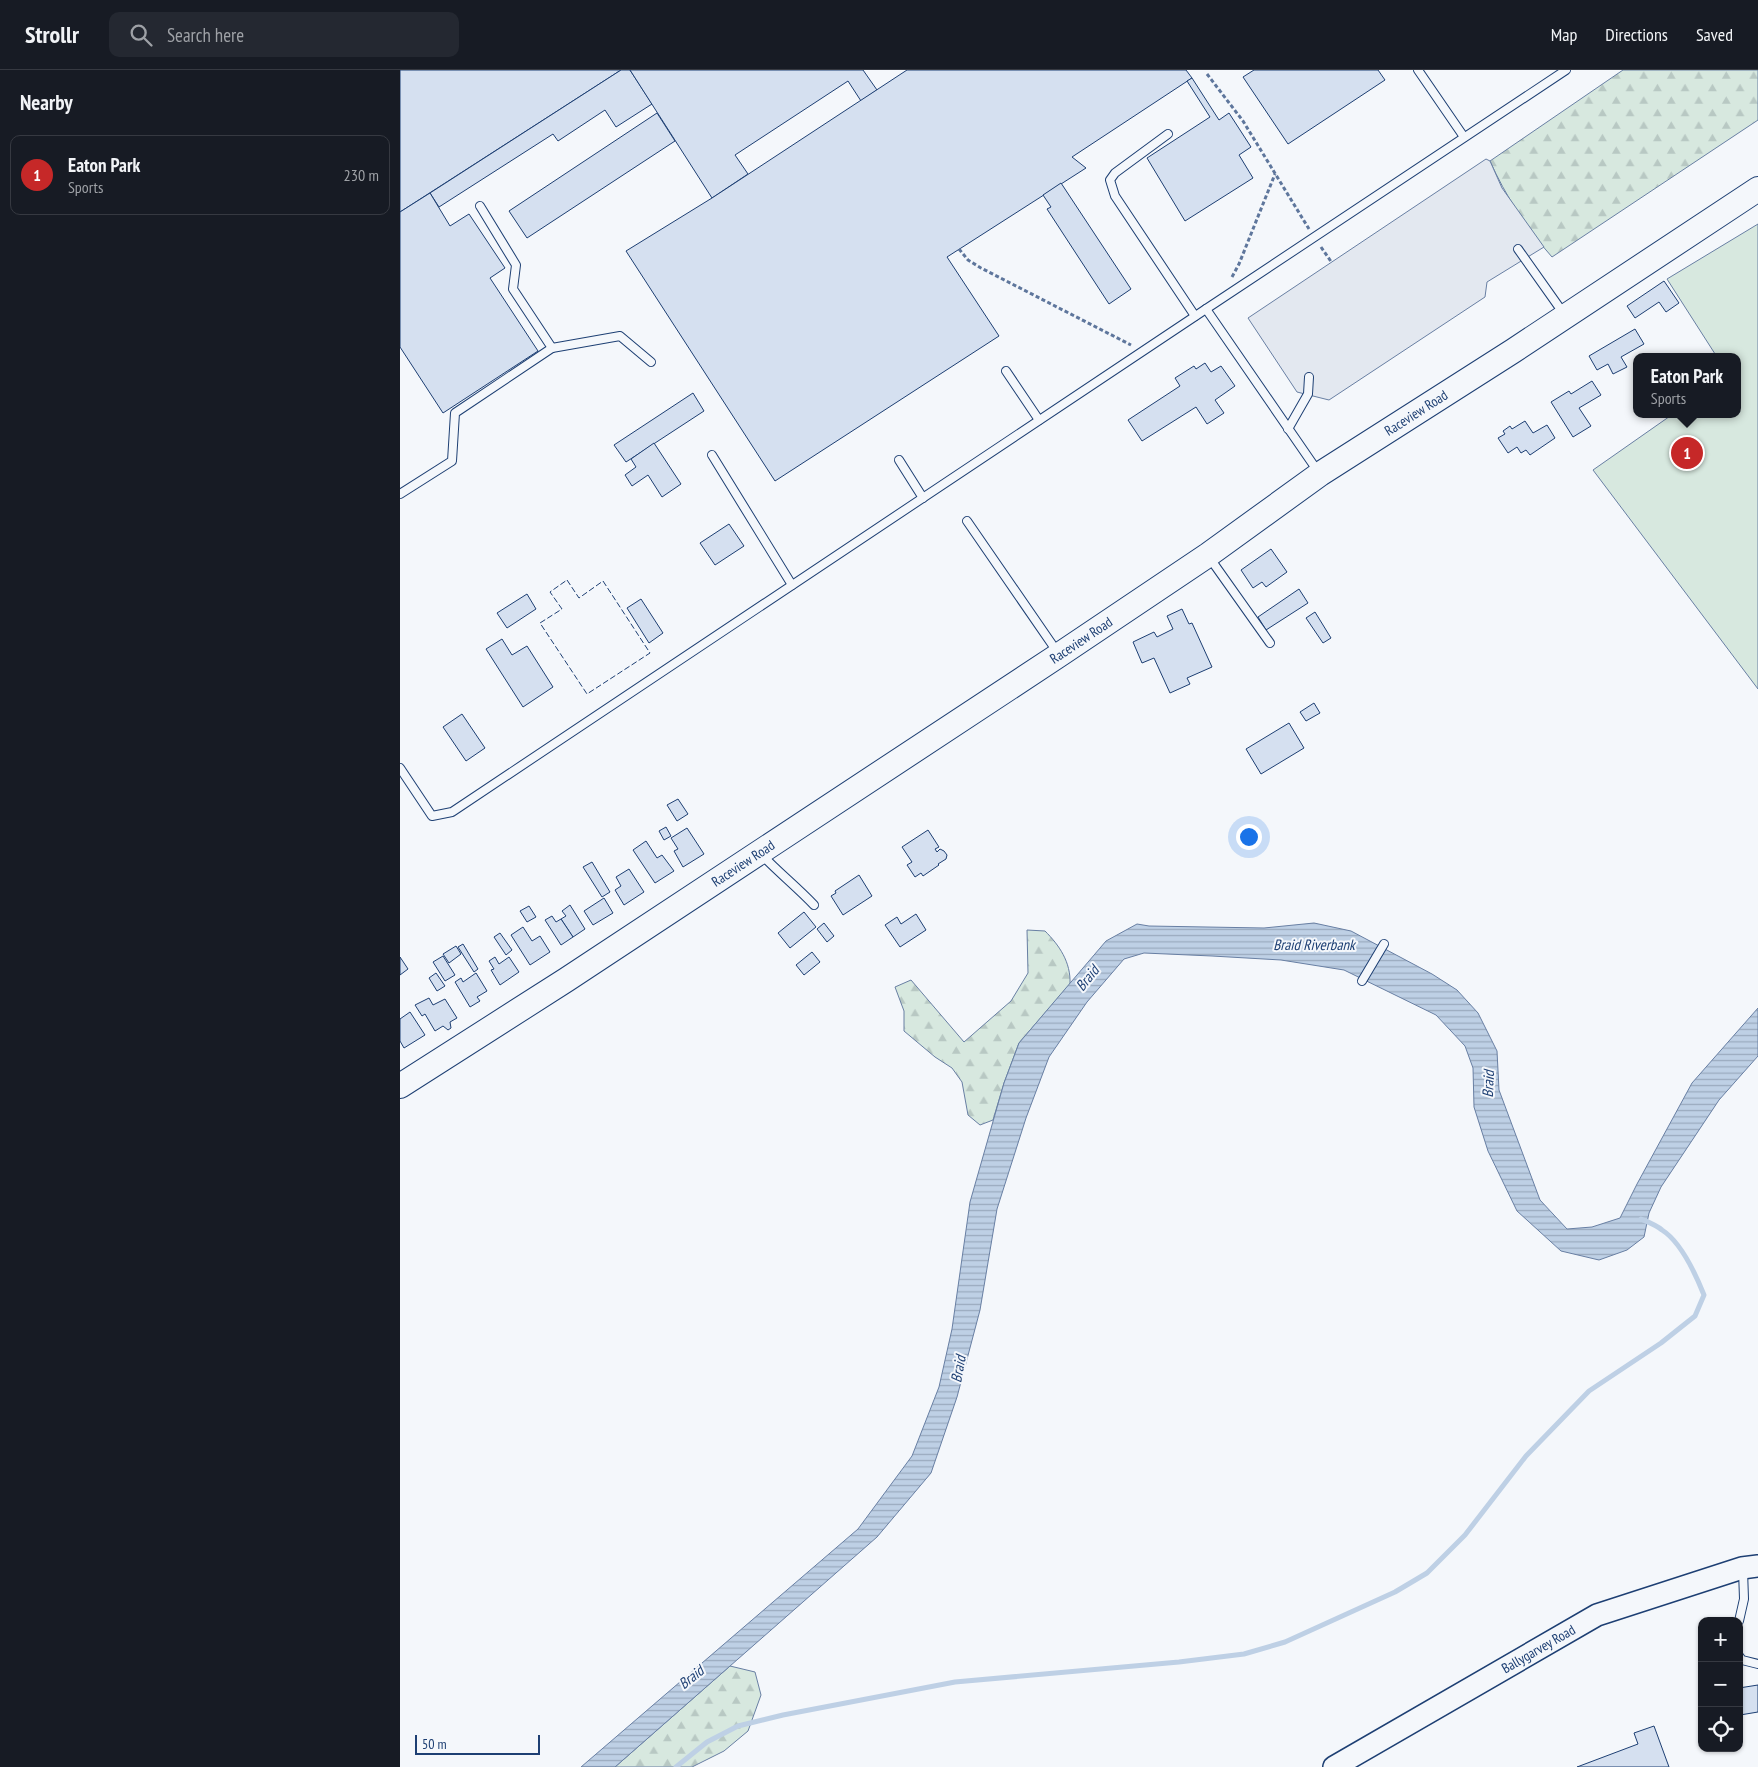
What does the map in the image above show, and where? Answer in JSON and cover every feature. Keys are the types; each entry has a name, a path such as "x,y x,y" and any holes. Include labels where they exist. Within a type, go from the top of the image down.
{"main road":[{"name":"Raceview Road","path":"400,1086 566,980 1059,655 1208,555 1320,474 1513,351 1758,189"}],"street":[{"name":"Ballygarvey Road","path":"1334,1767 1597,1615 1750,1567"}],"lane":[{"path":"1418,70 1464,138"},
{"path":"400,768 432,816 452,812 1566,70"},
{"path":"1168,134 1115,173 1110,180 1115,196 1195,316"},
{"path":"480,206 516,265 513,289 552,348"},
{"path":"1518,249 1566,316"},
{"path":"1206,309 1320,474"},
{"path":"400,494 452,461 455,413 552,348 620,336 651,362"},
{"path":"1006,371 1039,420"},
{"path":"1288,429 1308,394 1309,377"},
{"path":"712,455 792,585"},
{"path":"899,460 923,498"},
{"path":"967,521 1059,655"},
{"path":"1208,555 1270,643"},
{"path":"760,852 773,867 793,883 814,905"},
{"path":"1362,981 1384,944"},
{"path":"1740,1617 1750,1567"},
{"path":"1743,1660 1758,1664"}],"path":[{"path":"1207,74 1243,121 1332,263"},
{"path":"1227,282 1239,264 1275,174"},
{"path":"959,249 968,260 981,268 1133,346"}],"green space":[{"path":"1623,70 1758,70 1758,120 1552,257 1517,211 1490,161"},
{"path":"1758,224 1758,689 1593,470 1667,418 1741,418 1741,353 1714,353 1667,279"},
{"path":"1027,930 1045,931 1055,942 1066,961 1070,984 1019,1043 993,1120 980,1125 968,1115 962,1082 952,1068 935,1057 904,1031 904,1011 895,987 911,980 964,1042 1011,1001 1028,973"},
{"path":"730,1666 755,1672 761,1695 748,1731 724,1751 692,1767 615,1767"}],"shaded area":[{"path":"1486,159 1490,161 1502,188 1544,247 1487,282 1485,297 1329,400 1297,392 1248,318"}],"water":[{"name":"Braid Riverbank","path":"1314,923 1351,931 1432,974 1457,990 1478,1013 1497,1051 1499,1090 1540,1200 1567,1229 1592,1227 1620,1218 1692,1083 1758,1008 1758,1056 1719,1100 1661,1187 1649,1213 1644,1237 1627,1250 1599,1260 1561,1251 1517,1211 1488,1151 1474,1107 1473,1068 1465,1046 1436,1015 1344,970 1281,960 1212,956 1144,953 1124,959 1087,1002 1049,1057 1026,1118 997,1209 980,1310 957,1397 931,1473 877,1537 615,1767 581,1767 858,1529 912,1456 939,1387 952,1329 970,1202 1004,1083 1019,1043 1106,941 1137,924 1149,926 1264,928"}],"building":[{"path":"400,70 621,70 400,212"},
{"path":"621,70 630,70 652,104 616,127 605,110 558,141 553,134 439,207 430,193"},
{"path":"630,70 863,70 877,90 861,101 848,81 735,155 748,174 712,198"},
{"path":"907,70 1186,70 1192,78 1072,157 1086,168 947,257 999,336 775,481 626,251 712,198"},
{"path":"1254,70 1378,70 1385,80 1288,144 1243,77"},
{"path":"1192,78 1219,120 1229,113 1251,147 1239,155 1253,178 1185,221 1147,158 1210,117 1187,81"},
{"path":"657,113 675,141 527,238 509,211"},
{"path":"1061,183 1131,289 1109,304 1047,209 1051,207 1043,195"},
{"path":"430,193 450,226 469,214 505,268 490,278 538,351 443,413 400,347 400,212"},
{"path":"1664,281 1679,303 1666,312 1659,302 1635,318 1627,306"},
{"path":"1635,329 1644,344 1621,357 1627,367 1613,374 1608,364 1597,370 1589,356"},
{"path":"1205,363 1211,372 1221,366 1235,386 1215,400 1224,413 1207,424 1196,407 1142,441 1128,420 1180,386 1175,378 1194,366 1196,369"},
{"path":"1592,381 1601,395 1579,408 1591,426 1573,437 1551,402 1569,391 1571,394"},
{"path":"693,393 704,411 626,462 614,445"},
{"path":"1525,421 1533,433 1547,425 1555,438 1530,455 1526,450 1521,453 1517,447 1508,453 1498,438 1505,434 1503,431 1510,426 1512,429"},
{"path":"654,443 681,484 662,497 648,475 632,486 625,475 636,467 631,459"},
{"path":"729,524 744,546 715,565 700,543"},
{"path":"1271,549 1287,572 1266,587 1262,582 1253,588 1241,570"},
{"path":"1299,589 1308,603 1266,630 1258,617"},
{"path":"527,594 536,609 507,628 497,613"},
{"path":"641,599 663,633 649,643 627,608"},
{"path":"1182,609 1189,624 1192,623 1212,667 1187,678 1190,684 1170,693 1154,658 1142,663 1133,642 1154,632 1157,637 1173,629 1167,616"},
{"path":"1315,612 1331,638 1323,643 1306,618"},
{"path":"502,639 512,655 527,646 553,687 523,707 486,649"},
{"path":"1314,703 1320,713 1306,721 1300,712"},
{"path":"462,714 485,748 466,761 443,727"},
{"path":"1289,723 1304,748 1261,774 1246,749"},
{"path":"678,799 688,814 677,821 667,805"},
{"path":"666,827 671,836 664,840 659,831"},
{"path":"687,828 704,854 683,867 674,851 678,849 671,838"},
{"path":"928,830 939,847 935,849 937,852 940,849 944,851 947,855 946,859 923,876 921,873 915,877 907,865 912,862 902,847"},
{"path":"646,841 657,858 662,855 674,871 655,883 633,850"},
{"path":"592,862 610,892 602,897 583,867"},
{"path":"629,869 644,892 624,905 615,890 621,886 616,877"},
{"path":"859,875 872,896 843,915 831,896 836,893 835,891"},
{"path":"604,898 613,913 593,925 584,911"},
{"path":"570,905 585,929 573,937 561,919 566,916 562,911"},
{"path":"529,906 536,917 527,922 520,911"},
{"path":"804,912 816,927 790,948 778,933"},
{"path":"916,914 926,930 900,947 885,925 897,917 901,924"},
{"path":"552,916 556,922 561,919 573,937 561,945 545,920"},
{"path":"824,923 834,936 827,942 817,929"},
{"path":"523,927 532,941 540,936 550,952 530,965 511,935"},
{"path":"500,933 512,950 506,955 494,937"},
{"path":"463,944 478,969 474,972 458,947"},
{"path":"456,946 461,954 449,963 443,954"},
{"path":"812,952 820,962 804,975 796,965"},
{"path":"443,956 455,975 445,981 433,962"},
{"path":"400,957 408,969 400,975"},
{"path":"495,957 499,964 509,957 519,972 500,985 491,970 494,969 489,961"},
{"path":"436,973 445,986 437,991 429,978"},
{"path":"476,973 487,991 477,997 480,1001 470,1007 455,982 461,978 463,982"},
{"path":"429,998 433,1005 445,999 457,1018 450,1022 451,1028 448,1030 443,1026 435,1031 425,1014 422,1016 415,1005"},
{"path":"410,1012 425,1035 404,1048 400,1041 400,1019"},
{"path":"1758,1685 1758,1712 1743,1714 1743,1687"},
{"path":"1654,1726 1669,1767 1577,1767 1638,1744 1634,1733"}],"waterway":[{"path":"676,1767 707,1742 738,1726 783,1715 955,1682 1179,1662 1244,1654 1285,1642 1395,1592 1427,1573 1465,1535 1526,1456 1589,1391 1661,1343 1695,1316 1704,1295 1682,1251 1669,1235 1641,1219"}],"fence":[{"path":"567,580 579,598 603,581 650,653 587,694 540,623 562,609 550,592 567,580"}],"place":[{"name":"Eaton Park","path":"1687,453"}],"water label":[{"name":"Braid","path":"1087,978"},
{"name":"Braid","path":"1488,1084"},
{"name":"Braid","path":"958,1369"},
{"name":"Braid","path":"691,1677"}]}
